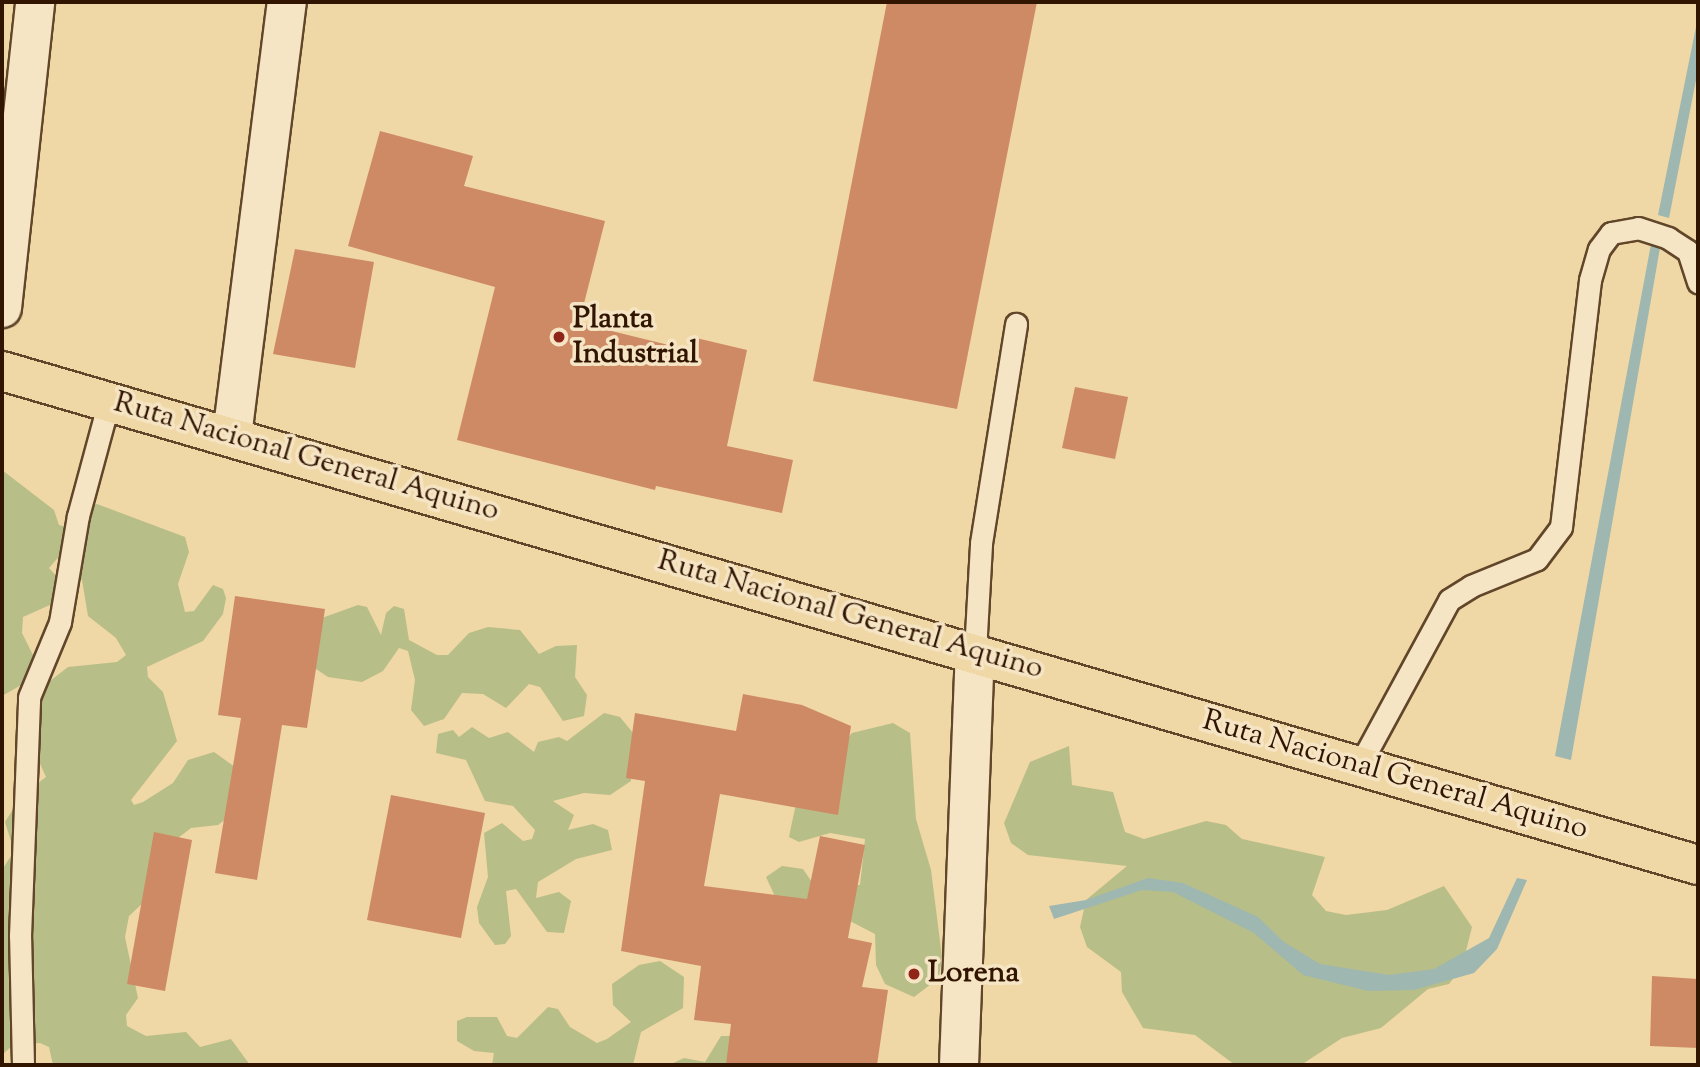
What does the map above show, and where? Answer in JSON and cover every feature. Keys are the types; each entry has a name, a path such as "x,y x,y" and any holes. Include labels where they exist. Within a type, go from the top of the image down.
{"highway":[{"name":"Ruta Nacional General Aquino","path":"2,371 975,652 1698,865"}],"street":[{"path":"2,307 35,2"},
{"path":"232,436 287,2"},
{"path":"959,1065 975,652"}],"lane":[{"path":"1359,766 1449,600 1471,586 1537,559 1561,527 1590,280 1599,249 1611,233 1638,229 1668,238 1688,251 1698,282"},
{"path":"975,652 981,543 1016,324"},
{"path":"23,1065 20,936 29,696 60,622 78,516 109,401"}],"green space":[{"path":"2,470 54,510 59,525 70,528 63,552 49,568 59,579 61,600 23,617 22,633 36,661 23,684 2,696"},
{"path":"97,504 185,537 189,552 178,584 185,612 194,611 213,585 223,589 226,598 223,614 203,641 147,667 148,677 163,692 177,741 131,800 134,805 173,783 188,760 214,752 235,767 237,811 218,825 191,828 178,838 145,901 129,916 125,937 138,998 126,1015 127,1026 146,1036 186,1032 200,1047 231,1039 250,1065 53,1065 49,1047 40,1043 13,1045 2,1055 2,870 14,851 5,822 22,795 46,777 33,748 41,688 68,667 117,662 126,655 116,638 88,616 82,580 73,574 92,505"},
{"path":"358,605 367,607 381,635 386,613 394,606 404,609 409,640 437,655 448,655 469,633 488,627 520,630 539,654 556,646 577,645 575,677 587,695 584,716 563,721 540,687 529,684 506,708 483,694 462,693 444,719 424,726 411,710 415,680 408,651 399,648 383,671 362,682 328,677 310,665 319,619"},
{"path":"604,713 620,717 633,733 631,781 610,795 584,793 553,801 574,815 568,830 593,824 608,830 612,850 576,859 538,882 536,898 559,892 571,901 564,933 547,932 516,889 506,891 511,936 505,944 495,945 479,923 477,907 488,877 484,833 502,823 523,841 532,839 535,830 513,806 485,801 466,760 436,753 438,734 453,730 459,737 472,727 489,738 508,732 534,752 538,742 559,737 567,741"},
{"path":"893,723 910,733 916,819 931,870 942,957 939,978 914,997 885,984 876,965 875,934 848,920 779,905 766,877 782,866 803,869 814,885 860,885 865,839 830,833 799,842 789,837 791,827 797,799 852,733"},
{"path":"1069,746 1072,785 1113,792 1125,832 1144,839 1206,821 1226,825 1242,839 1325,857 1312,895 1326,911 1346,915 1387,910 1444,886 1472,927 1462,967 1449,984 1428,989 1381,1028 1342,1038 1301,1065 1235,1065 1195,1035 1143,1028 1122,992 1121,972 1087,947 1080,927 1086,900 1127,866 1028,855 1011,843 1004,823 1030,762"},
{"path":"660,961 684,977 683,1008 641,1032 633,1065 492,1065 494,1053 474,1051 457,1041 457,1021 467,1017 497,1017 507,1036 517,1038 548,1007 558,1009 570,1027 597,1043 631,1022 613,1005 612,984 639,965"},
{"path":"721,1036 731,1036 756,1065 669,1065 684,1058 705,1062"}],"water":[{"path":"1698,17 1698,70 1669,218 1658,215"},
{"path":"1652,239 1661,242 1571,760 1555,756"},
{"path":"1148,878 1183,883 1258,917 1284,942 1320,964 1389,975 1434,969 1489,938 1517,878 1527,880 1497,949 1474,973 1414,990 1368,991 1303,975 1254,933 1173,892 1142,890 1054,919 1049,906 1086,900"}],"building":[{"path":"887,2 1037,2 957,409 813,381"},
{"path":"380,131 473,156 464,186 605,221 579,323 689,350 692,337 747,350 727,446 793,460 782,513 656,486 655,490 457,440 495,287 348,246"},
{"path":"295,249 374,262 355,368 273,354"},
{"path":"1075,387 1128,397 1115,459 1062,448"},
{"path":"235,596 325,609 307,728 282,725 257,880 215,873 241,718 218,715"},
{"path":"743,694 802,705 851,726 838,815 720,794 704,886 807,899 820,836 865,845 848,938 872,943 862,987 888,990 877,1065 726,1065 731,1024 694,1020 701,966 621,951 645,781 626,778 635,713 736,731"},
{"path":"391,795 485,813 461,938 367,920"},
{"path":"154,832 192,840 165,991 127,984"},
{"path":"1652,976 1698,979 1698,1048 1650,1046"}],"place":[{"name":"Planta Industrial","path":"559,337"},
{"name":"Lorena","path":"914,974"}]}
